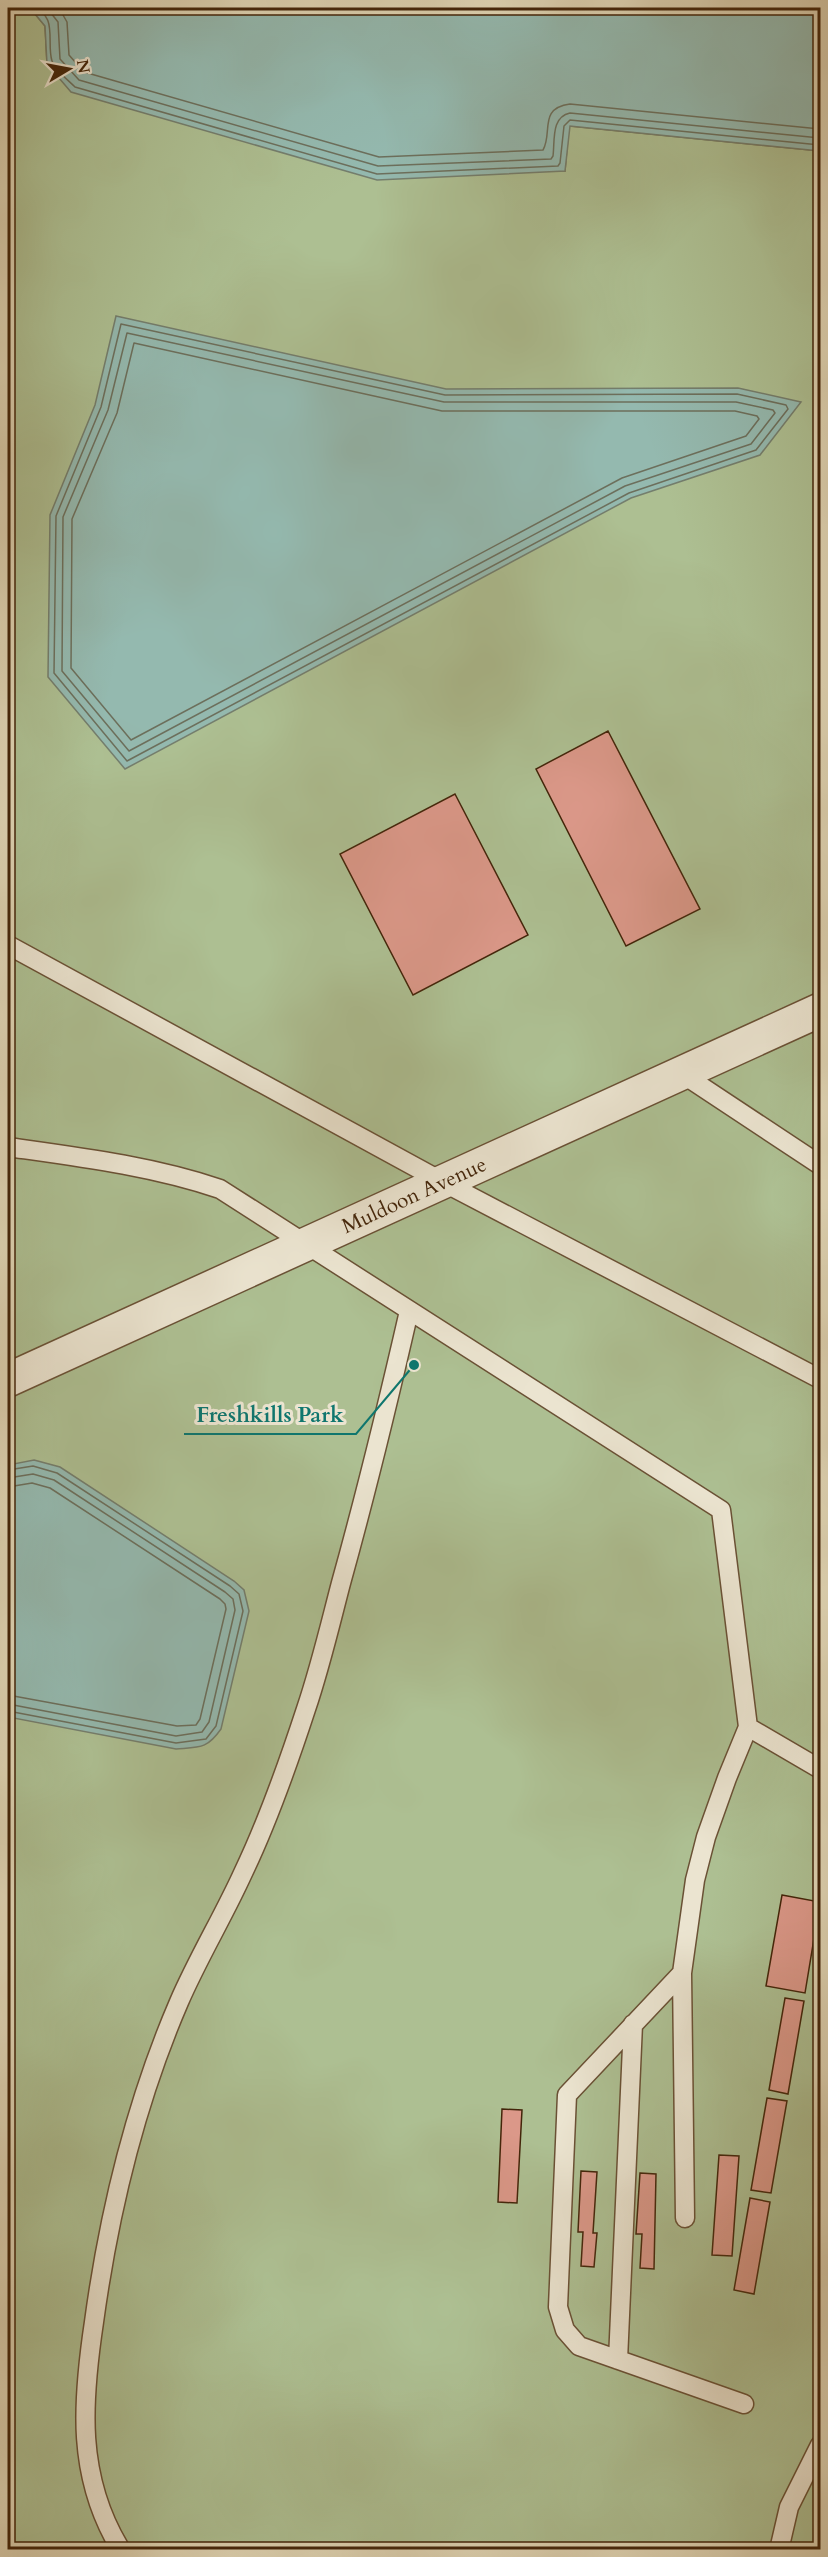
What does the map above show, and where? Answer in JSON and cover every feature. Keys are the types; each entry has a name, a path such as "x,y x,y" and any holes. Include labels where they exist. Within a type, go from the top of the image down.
{"street":[{"name":"Muldoon Avenue","path":"8,1380 820,1010"}],"lane":[{"path":"8,945 441,1181 820,1379"},
{"path":"681,1073 820,1165"},
{"path":"8,1147 184,1177 220,1189 721,1510 748,1727 726,1778 694,1880 682,1973 686,2218"},
{"path":"121,2550 98,2500 86,2454 84,2412 86,2375 97,2299 116,2192 158,2054 180,1999 245,1870 307,1707 376,1455 409,1311"},
{"path":"748,1727 820,1769"},
{"path":"682,1973 567,2095 558,2307 565,2330 579,2346 744,2404"},
{"path":"618,2360 633,2024"},
{"path":"779,2550 789,2507 820,2445"}],"green space":[{"path":"8,9 35,14 45,26 47,64 565,171 569,126 820,151 820,2549 8,2549"}],"water":[{"path":"8,8 820,8 820,151 570,126 565,171 377,180 71,92 47,64 45,26 35,14"},
{"path":"116,316 446,389 738,388 801,402 760,455 631,498 125,769 48,677 50,515 95,405"},
{"path":"34,1460 60,1467 234,1581 244,1590 249,1611 221,1729 207,1744 176,1749 8,1717 8,1465"}],"building":[{"path":"608,731 700,909 626,946 536,769"},
{"path":"455,794 528,935 413,995 340,854"},
{"path":"782,1895 820,1902 805,1993 766,1986"},
{"path":"785,1998 804,2001 788,2094 769,2090"},
{"path":"767,2098 787,2101 771,2193 751,2190"},
{"path":"502,2109 522,2110 517,2203 498,2202"},
{"path":"719,2155 739,2156 732,2256 712,2255"},
{"path":"581,2171 597,2172 593,2233 597,2233 594,2267 581,2266 583,2232 578,2232"},
{"path":"640,2173 656,2174 654,2269 640,2268 642,2234 636,2234"},
{"path":"750,2198 770,2202 754,2294 734,2290"}],"place":[{"name":"Freshkills Park","path":"414,1365"}]}
